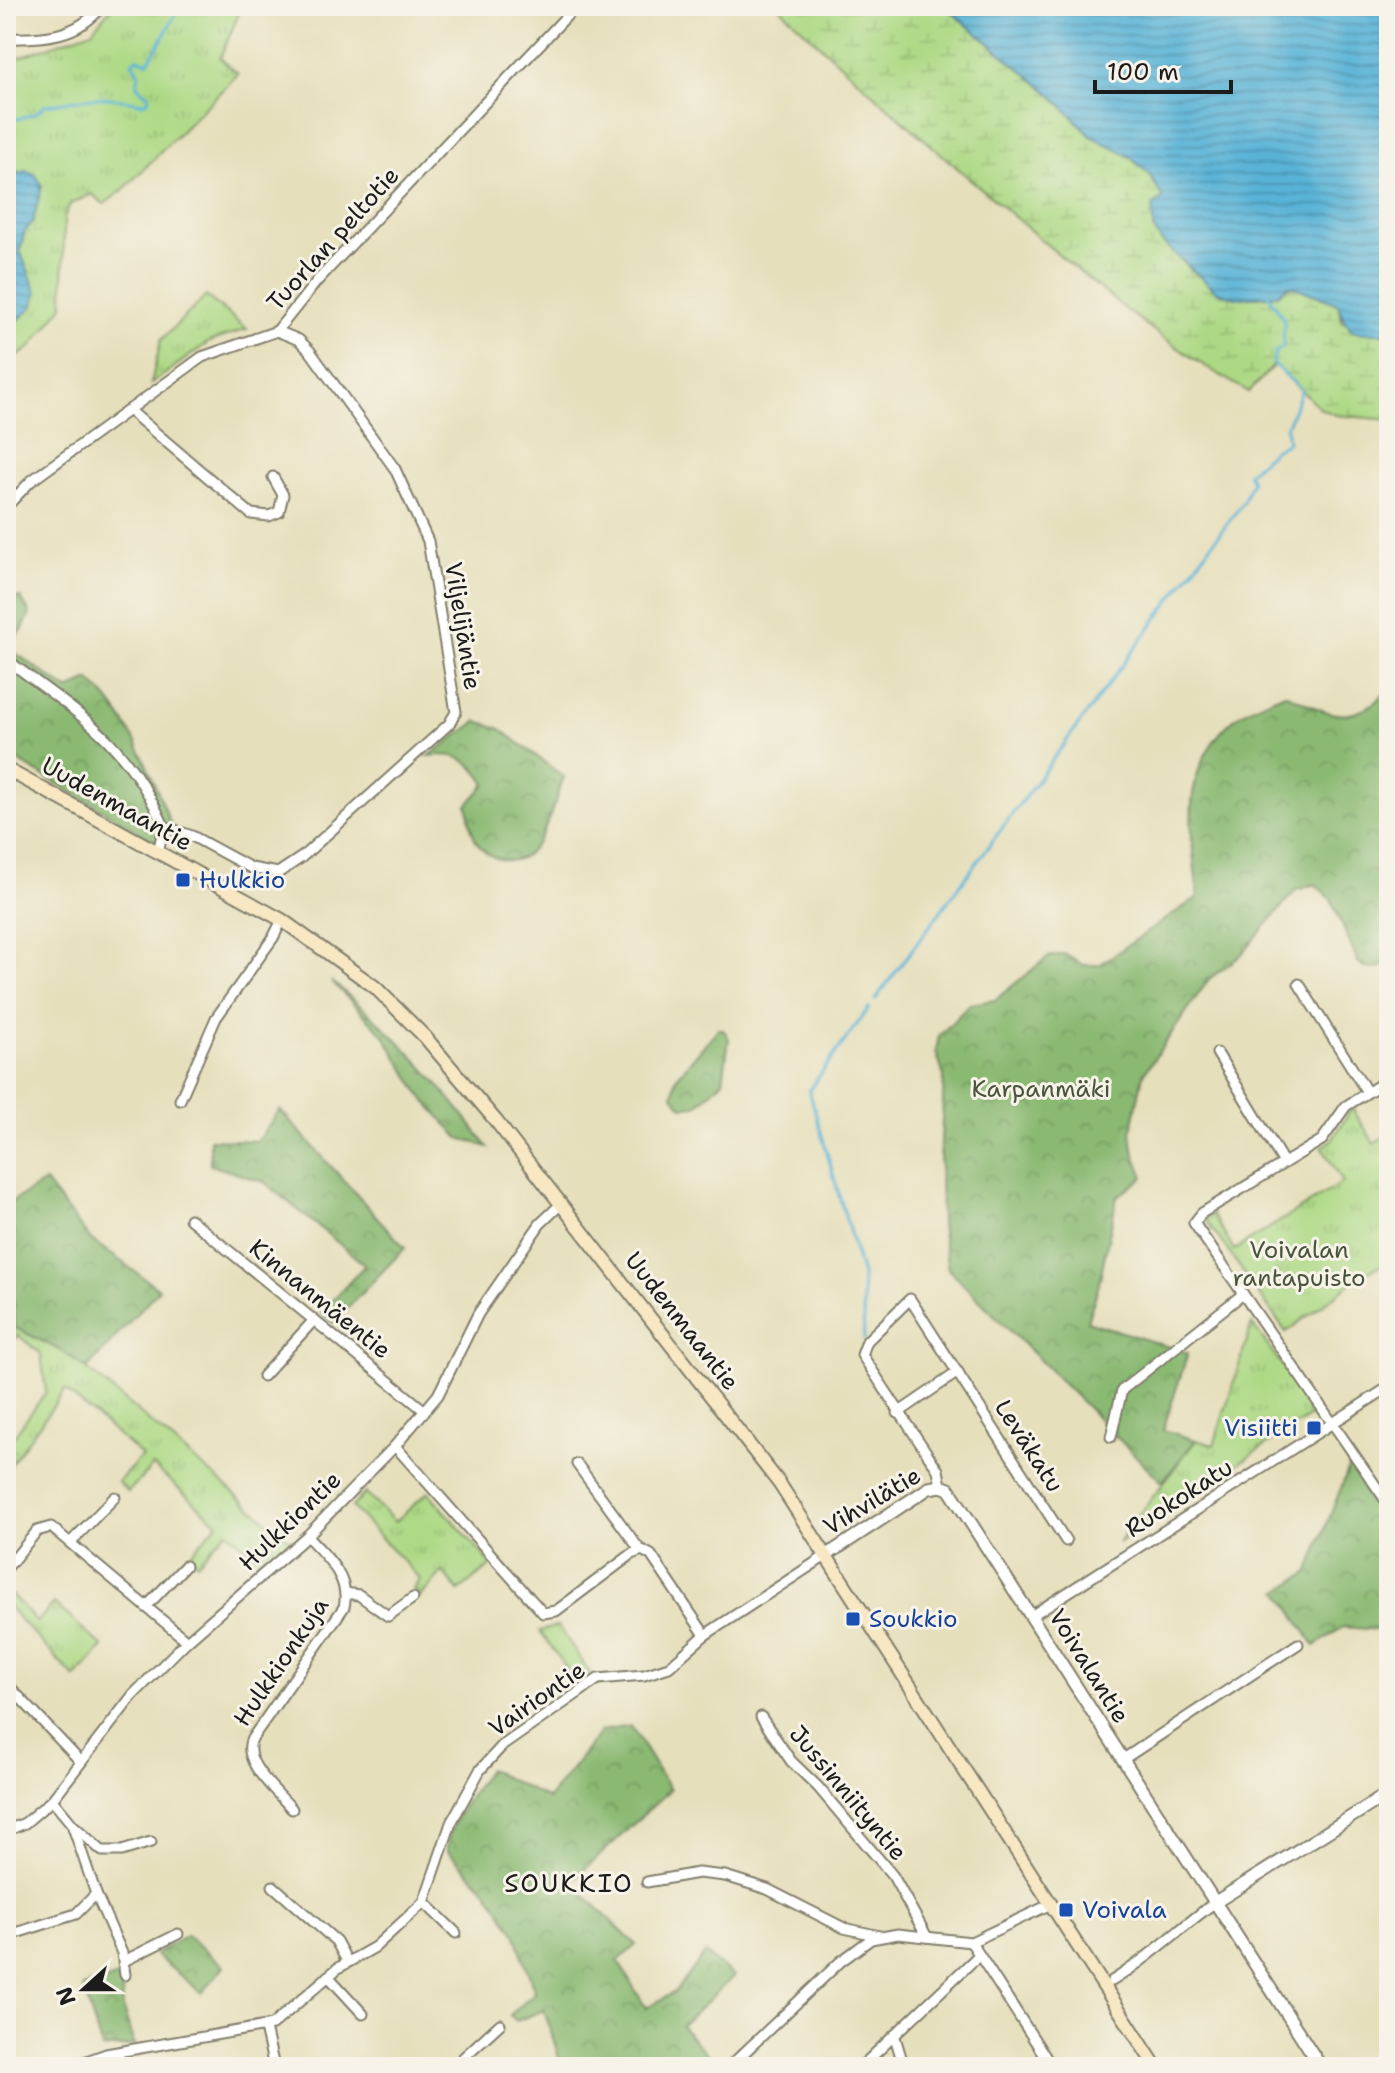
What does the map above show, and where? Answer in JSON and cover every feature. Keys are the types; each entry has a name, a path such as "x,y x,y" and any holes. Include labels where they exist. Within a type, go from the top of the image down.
{"main road":[{"name":"Uudenmaantie","path":"6,769 282,920 352,968 395,1006 458,1075 721,1404 827,1555 1156,2067"}],"street":[{"path":"6,38 61,35 84,24 102,6"},
{"name":"Tuorlan peltotie","path":"6,507 31,481 202,357 277,331 317,281 576,6"},
{"name":"Viljelijäntie","path":"164,826 192,836 251,868 278,873 313,846 449,724 456,712 437,576 428,541 411,502 395,469 310,351 299,340 277,331"},
{"path":"129,410 251,514 269,516 279,512 283,495 273,477"},
{"path":"6,659 104,733 143,782 164,826 158,852"},
{"path":"180,1100 212,1026 282,920"},
{"path":"1299,984 1367,1092"},
{"path":"1217,1053 1284,1163"},
{"path":"1389,1079 1346,1106 1327,1136 1195,1220 1197,1231 1389,1505"},
{"name":"Hulkkiontie","path":"6,1831 25,1823 52,1800 133,1695 187,1641 307,1536 395,1446 438,1395 478,1314 540,1224 561,1204"},
{"name":"Kinnanmäentie","path":"190,1219 425,1411"},
{"path":"1111,1437 1122,1390 1243,1294"},
{"name":"Leväkatu","path":"910,1299 1066,1541"},
{"name":"Voivalantie","path":"910,1299 862,1350 863,1360 938,1470 941,1486 954,1496 1321,2067"},
{"path":"263,1376 314,1320"},
{"path":"898,1413 958,1372"},
{"name":"Ruokokatu","path":"1031,1616 1389,1387"},
{"path":"395,1446 543,1613 556,1611 640,1550"},
{"path":"577,1464 640,1550 651,1555 705,1635"},
{"name":"Vihvilätie","path":"827,1555 929,1488 941,1486"},
{"path":"71,1542 115,1497"},
{"path":"6,1569 43,1528 56,1529 187,1641"},
{"name":"Hulkkionkuja","path":"292,1809 253,1762 249,1742 341,1614 345,1593 332,1563 307,1536"},
{"name":"Vairiontie","path":"424,1902 447,1832 480,1770 494,1753 590,1684 615,1675 661,1671 705,1635 827,1555"},
{"path":"146,1607 185,1566"},
{"path":"345,1593 359,1595 388,1616 413,1598"},
{"path":"1122,1760 1298,1644"},
{"path":"6,1683 80,1761"},
{"name":"Jussinniityntie","path":"761,1717 791,1761 818,1787 893,1876 927,1937"},
{"path":"1112,1981 1153,1955 1170,1936 1214,1903 1389,1793"},
{"path":"52,1800 72,1824 102,1851 122,1851 151,1842"},
{"path":"72,1824 96,1894 124,1961 125,1975"},
{"path":"647,1882 698,1873 725,1876 767,1889 844,1928 880,1936 971,1942 1051,1904"},
{"path":"273,1886 336,1941 347,1961"},
{"path":"13,1934 76,1914 96,1894"},
{"path":"70,2067 106,2054 265,2028 347,1961 375,1947 424,1902 456,1933"},
{"path":"124,1961 178,1934"},
{"path":"729,2067 848,1954 880,1936"},
{"path":"971,1942 1052,2067"},
{"path":"861,2067 978,1956"},
{"path":"328,1976 363,2014"},
{"path":"453,2067 500,2024"},
{"path":"265,2028 274,2067"},
{"path":"895,2037 904,2067"}],"green space":[{"path":"112,6 242,6 220,58 238,74 123,190 104,204 92,194 70,204 64,217 63,306 30,348 6,364 6,62 92,31"},
{"path":"778,6 944,6 1052,95 1091,136 1129,156 1149,174 1163,198 1153,228 1180,259 1205,281 1240,297 1274,295 1293,286 1338,304 1342,322 1389,333 1389,420 1336,415 1321,409 1274,365 1249,392 1189,356 1105,293 993,198"},
{"path":"206,296 247,329 209,342 151,384 161,340"},
{"path":"20,597 30,613 23,629 7,647 68,690 89,680 118,712 140,750 173,830 164,826 160,844 6,754 6,599"},
{"name":"Karpanmäki","path":"1389,689 1389,962 1373,969 1358,962 1331,899 1315,884 1296,890 1240,956 1209,979 1143,1075 1131,1133 1133,1149 1144,1177 1117,1197 1098,1288 1087,1321 1188,1353 1163,1430 1196,1440 1162,1482 948,1269 941,1225 944,1077 936,1051 939,1036 970,1004 995,1000 1048,957 1064,954 1083,965 1099,965 1198,897 1191,824 1196,779 1216,738 1235,718 1285,693 1327,712 1351,714 1376,702"},
{"path":"477,721 499,728 564,777 539,839 519,859 501,860 493,856 474,836 467,805 486,784 475,769 456,757 429,756"},
{"path":"331,981 415,1059 488,1147 459,1138 421,1096 383,1034"},
{"path":"718,1029 723,1029 729,1039 723,1081 696,1106 683,1107 673,1096 676,1078"},
{"name":"Voivalan rantapuisto","path":"1352,1108 1374,1143 1389,1134 1389,1261 1366,1272 1286,1332 1206,1220 1212,1214 1234,1250 1343,1182 1322,1147 1332,1140"},
{"path":"280,1110 405,1248 333,1323 321,1313 365,1265 264,1182 210,1165 210,1139 257,1141"},
{"path":"45,1182 90,1239 159,1289 87,1369 62,1351 14,1327 6,1205"},
{"path":"6,1286 12,1290 14,1327 62,1351 87,1369 291,1541 265,1564 227,1531 197,1563 189,1555 218,1523 153,1466 128,1492 118,1482 142,1456 65,1390 6,1471 6,1447 46,1392 41,1354 18,1335 6,1350"},
{"path":"1252,1324 1316,1412 1118,1543 1196,1440 1214,1445"},
{"path":"1351,1462 1389,1517 1389,1631 1343,1627 1315,1646 1279,1591 1308,1573"},
{"path":"428,1492 492,1565 459,1591 443,1572 420,1597 413,1589 420,1579 352,1507 365,1493 395,1522"},
{"path":"6,1589 37,1622 54,1603 103,1647 75,1678 6,1605"},
{"path":"558,1626 592,1676 578,1685 540,1631"},
{"path":"631,1726 670,1790 571,1882 636,1945 618,1961 646,2008 675,1992 705,1954 734,1976 681,2026 719,2067 562,2067 544,2010 516,2021 510,2015 535,1993 515,1933 488,1892 447,1850 456,1818 488,1769 548,1799 601,1731"},
{"path":"186,1935 224,1966 202,1993 155,1955"},
{"path":"121,1976 123,2009 134,2045 102,2049 83,1987"}],"water":[{"path":"944,6 1389,6 1389,333 1355,331 1346,323 1338,304 1293,286 1287,286 1276,295 1238,298 1217,292 1161,241 1153,228 1153,206 1163,198 1149,174 1129,156 1091,136 1052,95"},
{"path":"27,171 35,174 42,185 33,222 25,231 20,251 37,293 32,307 6,332 6,183 16,173"}],"waterway":[{"path":"6,122 35,114 45,105 82,99 148,101 149,96 137,86 139,73 132,62 137,58 147,62 180,6"},
{"path":"875,1000 1243,502 1252,481 1248,473 1288,442 1286,427 1302,390 1273,364 1275,352 1283,347 1284,320 1268,294"},
{"path":"864,1339 862,1275 809,1090 869,1008"}],"place":[{"name":"Hulkkio","path":"183,880"},
{"name":"Visiitti","path":"1314,1428"},
{"name":"Soukkio","path":"853,1619"},
{"name":"Voivala","path":"1066,1910"}],"district":[{"name":"SOUKKIO","path":"569,1882"}]}
